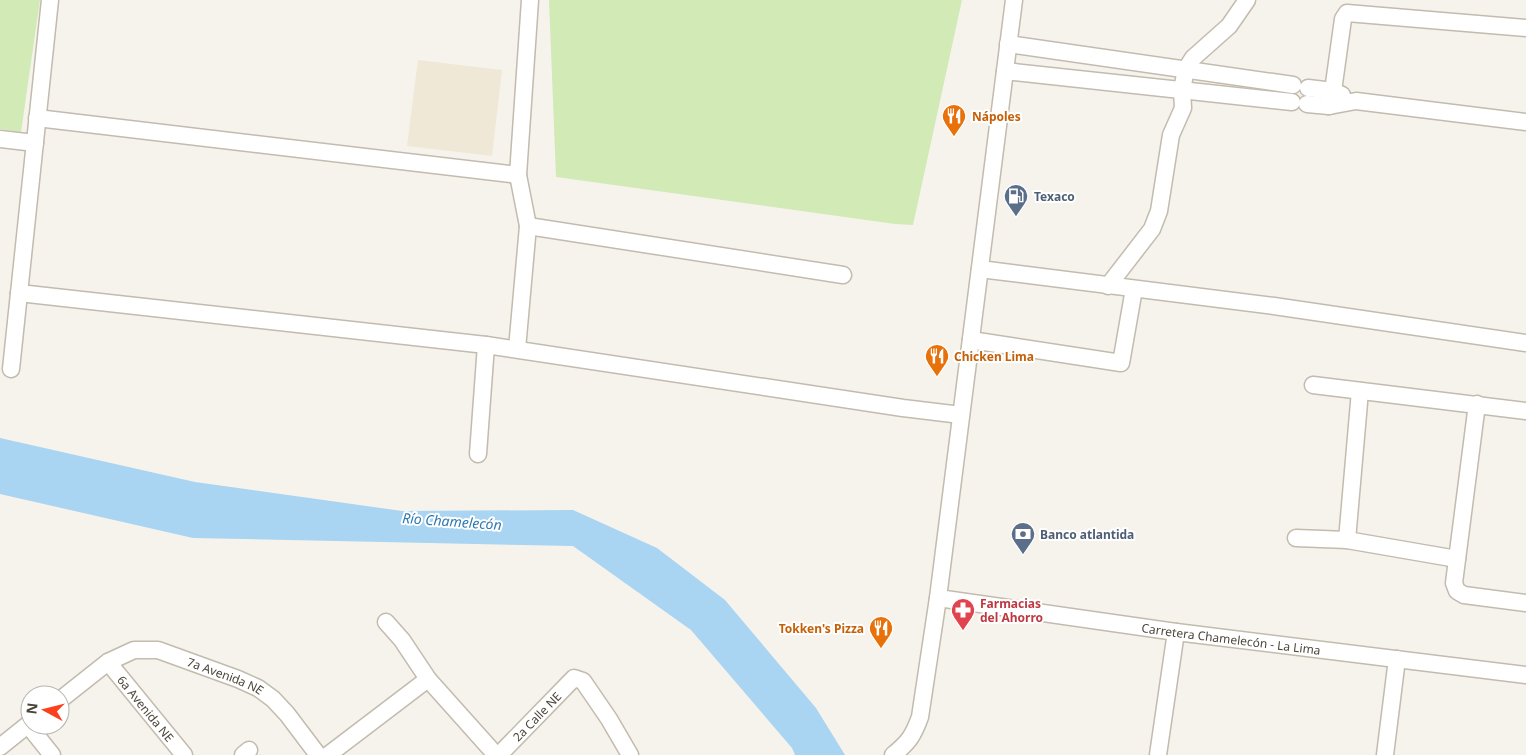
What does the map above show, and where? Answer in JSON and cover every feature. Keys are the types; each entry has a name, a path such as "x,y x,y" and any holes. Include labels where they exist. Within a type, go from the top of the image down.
{"street":[{"path":"11,369 50,0"},
{"path":"517,349 528,226 518,175 530,0"},
{"path":"893,755 907,744 920,718 938,598 1014,0"},
{"path":"1108,286 1141,245 1156,220 1171,135 1182,108 1182,90 1186,69 1193,58 1229,26 1247,0"},
{"path":"1331,98 1343,19 1347,13 1526,28"},
{"path":"1008,44 1295,86 1331,98 1526,122"},
{"path":"1088,80 1091,56"},
{"path":"1004,71 1294,102 1331,98"},
{"path":"1259,98 1262,81"},
{"path":"1294,102 1295,86"},
{"path":"38,118 518,175"},
{"path":"0,139 35,143"},
{"path":"528,226 844,275"},
{"path":"980,269 1274,306 1526,343"},
{"path":"971,340 1121,363 1134,289"},
{"path":"19,293 517,349 903,408 961,415"},
{"path":"478,454 486,345"},
{"path":"1313,385 1526,411"},
{"path":"1347,540 1360,391"},
{"path":"1478,404 1454,583 1457,591 1464,595 1526,603"},
{"path":"1296,538 1347,540 1456,559"},
{"name":"Carretera Chamelecón - La Lima","path":"938,598 1176,632 1526,676"},
{"path":"386,622 402,640 428,679 497,755"},
{"path":"1158,755 1176,632"},
{"name":"7a Avenida NE","path":"70,692 108,662 134,650 158,650 258,688 274,699 318,755"},
{"path":"1385,755 1397,659"},
{"name":"6a Avenida NE","path":"108,662 184,755"},
{"name":"2a Calle NE","path":"497,755 574,678 583,681 592,693 630,755"},
{"path":"328,755 428,679"},
{"path":"0,747 20,731"},
{"path":"37,735 52,755"}],"shaded area":[{"path":"418,60 502,70 492,156 407,146"}],"green space":[{"path":"0,0 40,0 21,132 0,129"},
{"path":"549,0 962,0 913,225 556,177"}],"water":[{"name":"Río Chamelecón","path":"0,438 195,482 402,511 573,510 657,548 725,600 816,708 845,755 795,755 792,748 691,630 573,546 193,538 0,494"}],"place":[{"name":"Nápoles","path":"954,137"},
{"name":"Texaco","path":"1016,217"},
{"name":"Chicken Lima","path":"937,377"},
{"name":"Banco atlantida","path":"1023,555"},
{"name":"Farmacias del Ahorro","path":"963,631"},
{"name":"Tokken's Pizza","path":"881,649"}]}
